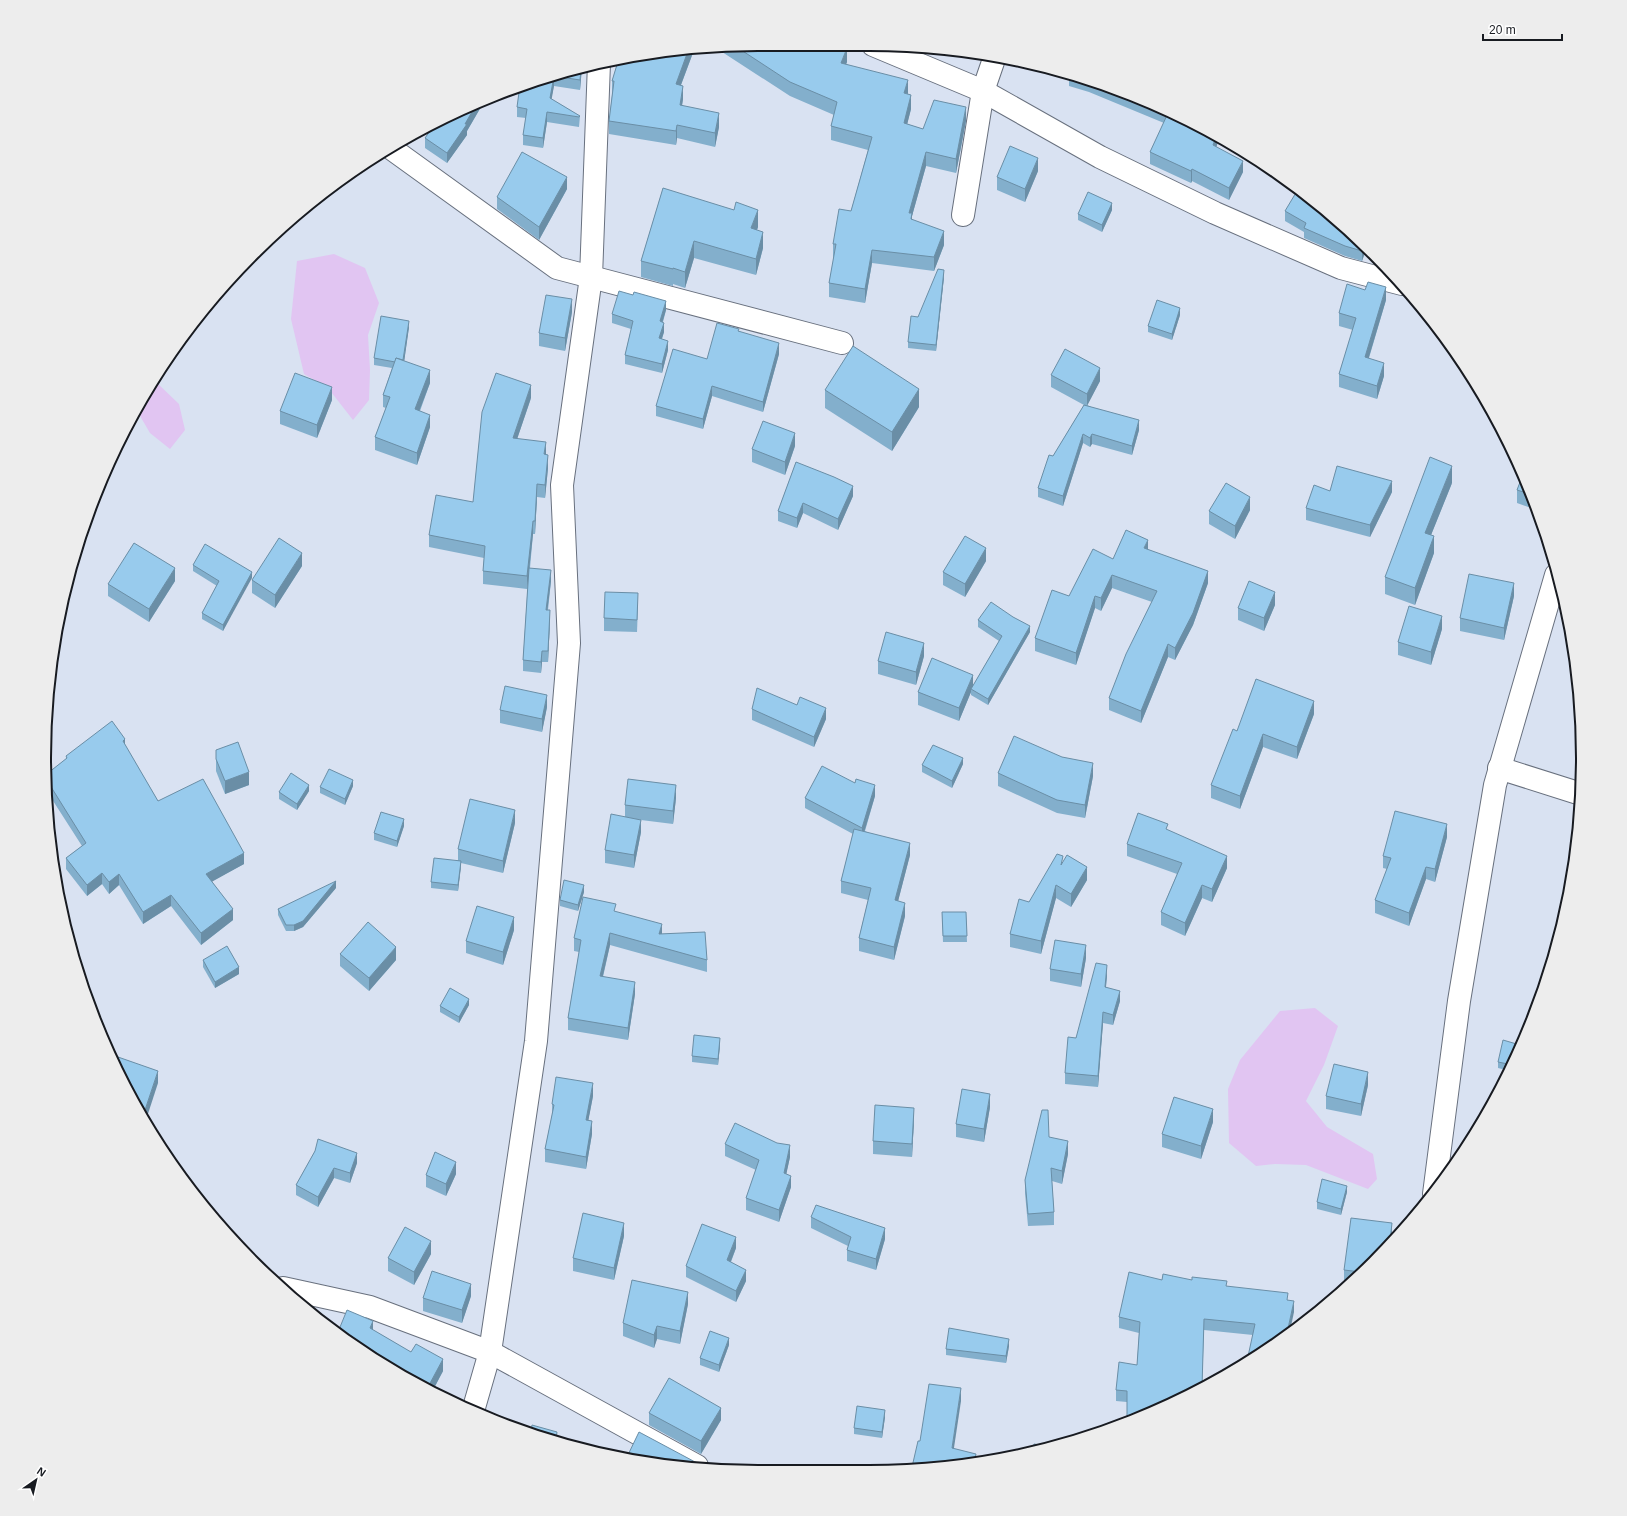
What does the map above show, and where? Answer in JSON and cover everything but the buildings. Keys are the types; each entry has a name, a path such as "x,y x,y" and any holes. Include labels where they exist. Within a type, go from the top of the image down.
{"street":[{"path":"889,52 983,92 1100,157 1216,213 1341,268 1391,281"},
{"path":"964,215 983,92 993,62"},
{"path":"475,1405 490,1352 536,1041 569,643 562,485 591,276 599,70"},
{"path":"395,151 557,268 842,343"},
{"path":"1436,1180 1459,1001 1494,785 1554,583"},
{"path":"1499,768 1575,792"},
{"path":"292,1290 370,1307 490,1352 688,1461"}],"shaded area":[{"path":"334,254 365,268 379,303 368,335 370,370 369,400 353,420 328,388 304,374 291,319 297,261"},
{"path":"158,384 179,404 185,430 170,449 150,433 140,416"},
{"path":"1315,1008 1338,1026 1324,1065 1306,1101 1327,1127 1373,1154 1377,1179 1368,1189 1306,1165 1275,1164 1256,1166 1229,1143 1228,1089 1240,1060 1280,1011"}]}
